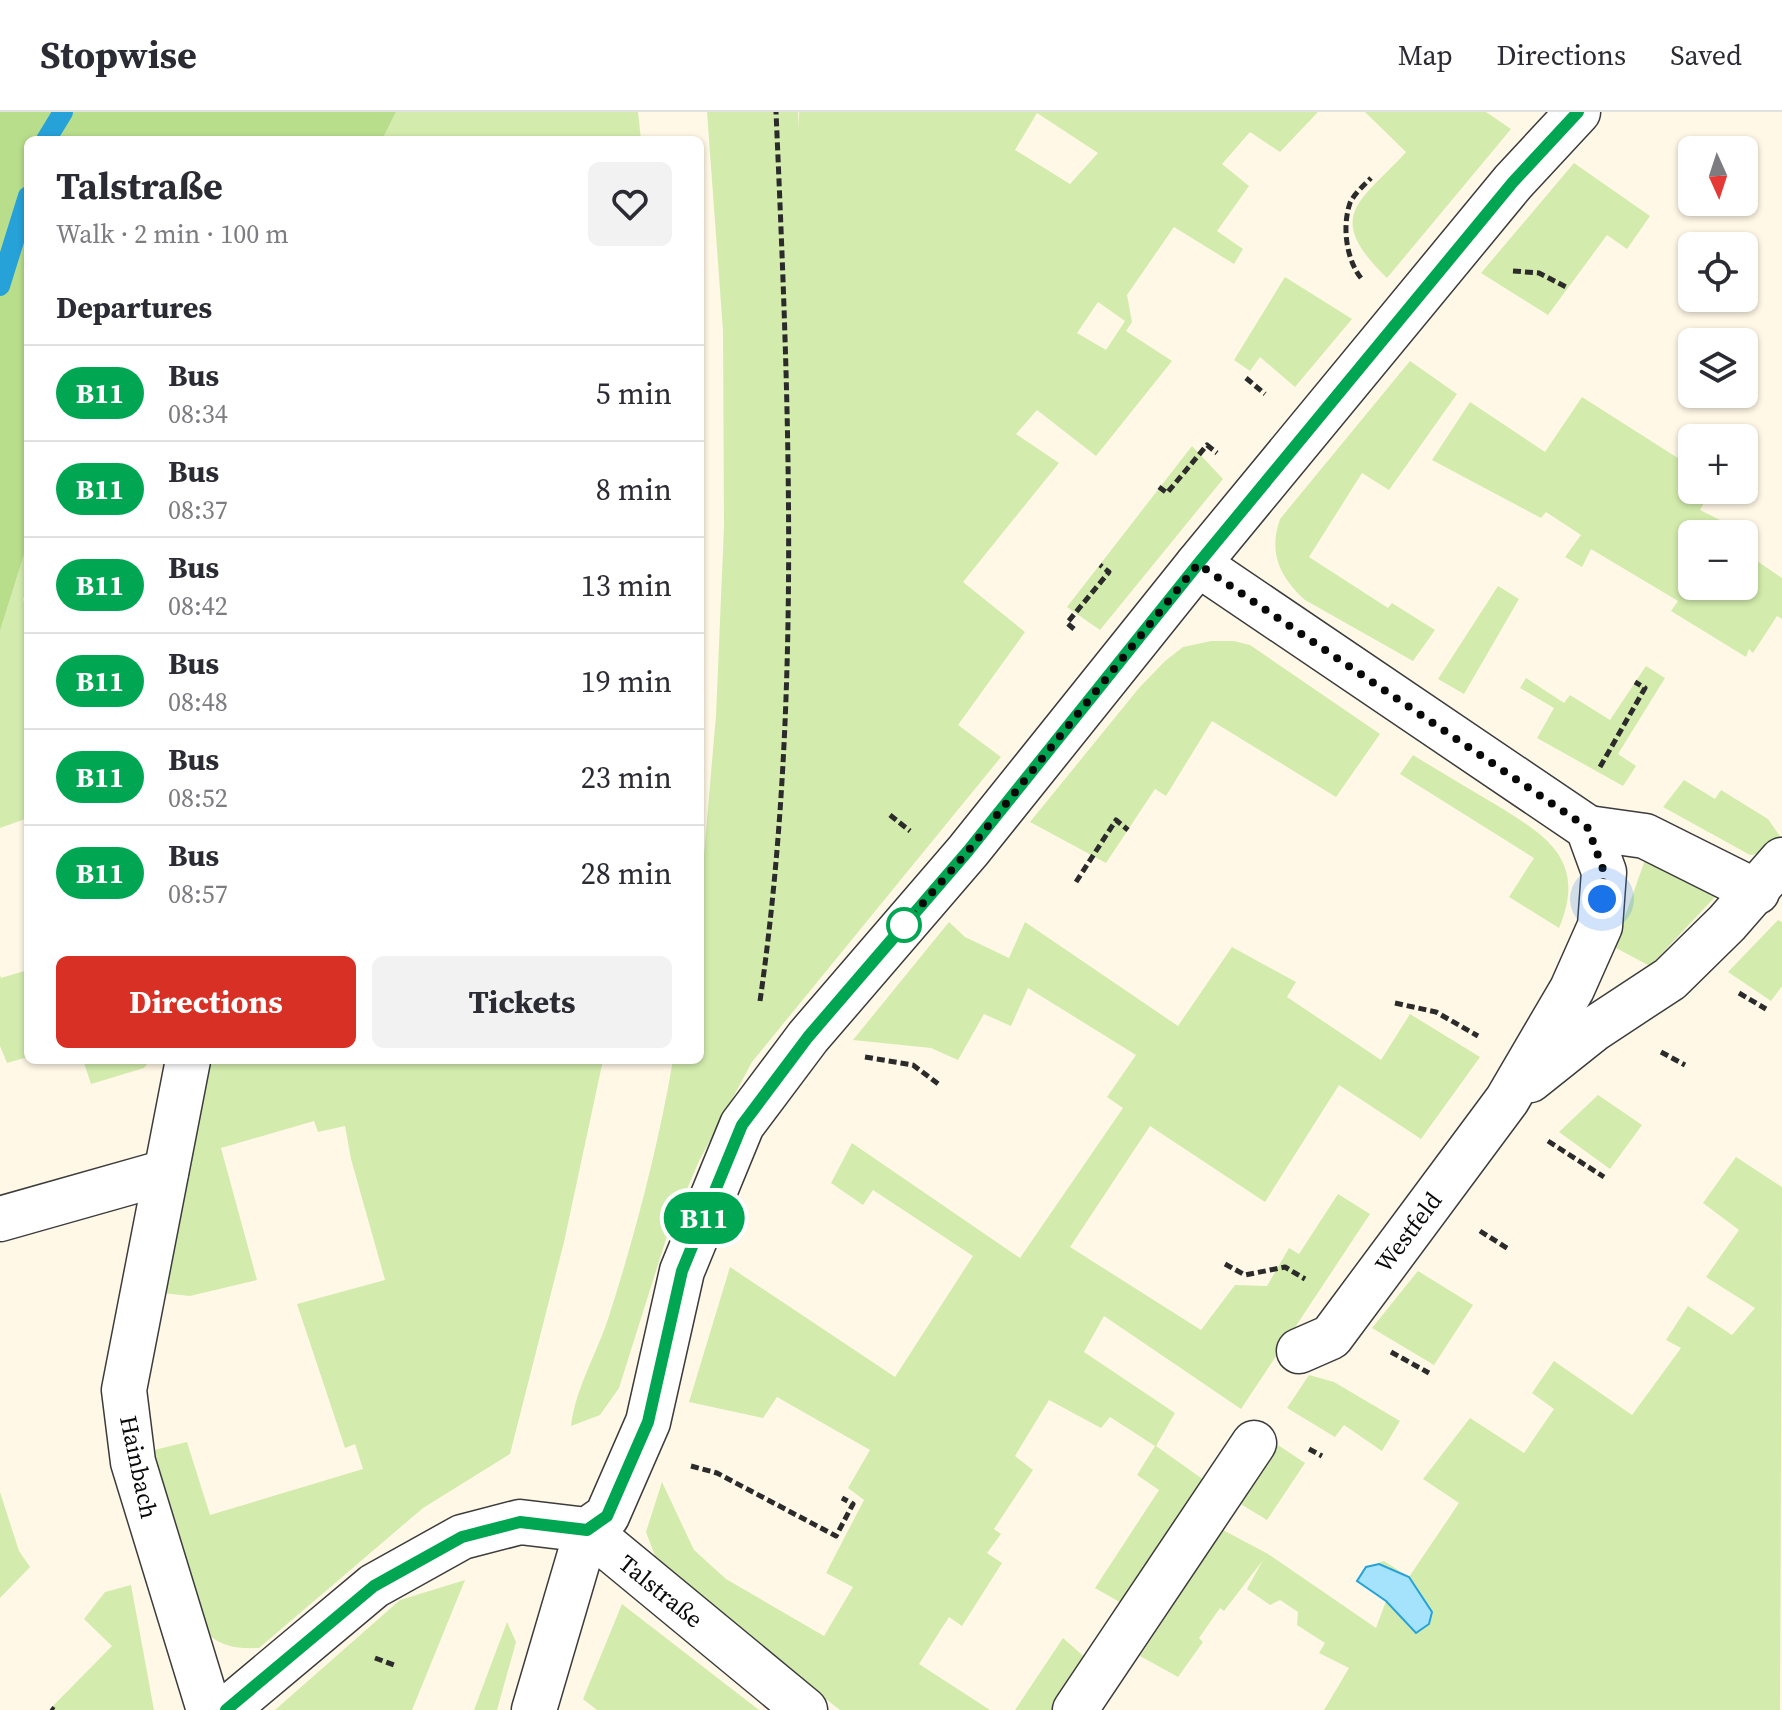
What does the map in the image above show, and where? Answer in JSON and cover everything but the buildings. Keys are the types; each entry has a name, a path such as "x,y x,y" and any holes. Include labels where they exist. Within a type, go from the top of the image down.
{"street":[{"path":"534,1710 587,1530 607,1516 648,1422 682,1271 742,1125 797,1051 968,851 1405,312 1513,182 1578,112"},
{"name":"Westfeld","path":"1198,564 1580,822 1645,836 1769,876 1670,979 1594,1029 1511,1092"},
{"name":"Westfeld","path":"1299,1351 1331,1337 1511,1092 1572,989 1600,926 1604,872 1580,822"},
{"name":"Hainbach","path":"187,1064 124,1390 133,1462 209,1710"},
{"path":"0,1219 166,1172"},
{"path":"1075,1710 1254,1443"},
{"path":"226,1710 374,1586 462,1537 520,1522 587,1530"},
{"name":"Talstraße","path":"587,1530 805,1710"}],"path":[{"path":"760,1004 774,902 787,632 786,356 776,112"},
{"path":"1371,178 1351,201 1345,230 1349,252 1356,272 1372,290 1405,312"},
{"path":"1500,274 1510,270 1539,273 1568,288"},
{"path":"1580,822 1645,688 1635,682"},
{"path":"1076,882 1116,820 1128,830"},
{"path":"1395,1003 1436,1012 1511,1092 1604,1177"},
{"path":"797,1051 913,1065 941,1086"},
{"path":"1225,1264 1245,1275 1285,1267 1351,1307"},
{"path":"634,1454 717,1473 836,1536 853,1504 842,1498"}],"green space":[{"path":"0,112 396,112 384,136 24,136 24,555 0,631"},
{"path":"396,112 638,112 641,136 384,136"},
{"path":"707,112 798,112 799,129 799,112 1318,112 1280,152 1250,132 1222,164 1249,186 1217,231 1243,249 1234,264 1174,227 1127,295 1132,322 1126,331 1172,361 1096,456 1037,410 1016,434 1059,463 963,582 1025,632 958,725 1001,757 752,1062 699,1161 667,1236 619,1388 600,1415 571,1426 577,1397 609,1316 637,1221 672,1064 704,1064 704,855 716,715 724,527 723,331","holes":["1037,113 1098,153 1070,184 1015,150","1098,302 1125,321 1106,350 1077,333"]},
{"path":"1365,112 1486,112 1511,129 1387,278 1367,257 1356,239 1353,224 1355,210 1363,197 1406,152"},
{"path":"1574,163 1650,216 1627,249 1607,235 1548,315 1481,273"},
{"path":"1285,277 1352,319 1295,387 1260,357 1250,371 1234,360"},
{"path":"1410,361 1457,394 1389,490 1362,473 1309,557 1388,608 1392,603 1435,630 1413,661 1305,600 1283,573 1275,543 1280,519"},
{"path":"1582,397 1678,458 1678,504 1703,504 1700,510 1720,520 1678,520 1678,600 1758,600 1758,562 1782,578 1782,619 1777,616 1753,653 1749,649 1746,657 1671,611 1678,601 1591,549 1582,567 1565,557 1581,535 1546,512 1541,518 1432,460 1470,402 1545,452"},
{"path":"1192,446 1223,479 1100,630 1067,607"},
{"path":"24,555 24,819 0,828 0,631"},
{"path":"1498,586 1519,599 1464,694 1438,679"},
{"path":"1211,641 1250,645 1380,734 1336,797 1212,721 1166,796 1155,789 1106,863 1030,822 1139,688 1165,661 1183,647"},
{"path":"1646,666 1665,678 1618,754 1636,766 1623,786 1537,738 1554,708 1520,688 1526,678 1564,703 1570,695 1610,720"},
{"path":"1413,755 1529,826 1556,852 1565,867 1568,884 1567,904 1559,928 1509,897 1534,858 1400,774"},
{"path":"1684,780 1715,799 1721,790 1768,819 1782,839 1769,853 1750,855 1663,807"},
{"path":"1645,860 1715,897 1650,966 1614,947"},
{"path":"1778,920 1782,922 1782,986 1771,1001 1728,972"},
{"path":"949,922 965,937 1009,958 1025,922 1178,1026 1232,947 1296,982 1287,997 1381,1060 1410,1014 1480,1057 1421,1139 1339,1085 1265,1202 1150,1126 1070,1247 1201,1330 1235,1285 1267,1286 1289,1248 1299,1254 1338,1194 1370,1214 1241,1409 1104,1316 1084,1352 1175,1413 1156,1446 1204,1480 1123,1604 1095,1588 1159,1490 1137,1475 1155,1446 1110,1417 1101,1428 1049,1400 1015,1456 1033,1470 994,1529 1001,1534 987,1553 1002,1563 962,1626 949,1617 919,1664 990,1710 840,1710 661,1572 646,1532 662,1482 694,1550 726,1579 824,1636 853,1587 826,1573 864,1500 848,1488 870,1450 777,1397 763,1418 689,1402 730,1267 895,1377 973,1256 873,1190 863,1205 831,1183 852,1143 1020,1258 1123,1108 1107,1097 1136,1055 1028,988 1011,1026 984,1014 958,1060 931,1048 853,1040"},
{"path":"24,971 24,1058 7,1063 0,1046 0,975 1,978"},
{"path":"84,1064 147,1064 144,1068 91,1084"},
{"path":"201,1064 602,1064 564,1242 510,1454 423,1508 259,1648 231,1646 207,1634 150,1451 187,1442 210,1515 363,1469 355,1444 345,1448 297,1304 385,1280 351,1159 345,1126 318,1132 314,1121 221,1148 257,1280 190,1296 153,1292"},
{"path":"1598,1095 1642,1125 1610,1169 1559,1132"},
{"path":"1736,1157 1782,1187 1780,1710 1324,1710 1349,1668 1319,1653 1325,1643 1297,1625 1298,1612 1280,1600 1270,1605 1247,1589 1263,1560 1224,1611 1220,1608 1199,1638 1203,1642 1178,1677 1140,1656 1223,1530 1268,1554 1376,1628 1386,1601 1357,1581 1366,1567 1384,1561 1409,1577 1459,1503 1423,1479 1470,1418 1524,1453 1554,1409 1532,1393 1554,1361 1632,1415 1681,1348 1666,1340 1688,1306 1732,1335 1755,1308 1706,1277 1739,1230 1703,1203"},
{"path":"1418,1271 1473,1305 1434,1365 1372,1328"},
{"path":"1309,1375 1334,1382 1400,1421 1382,1451 1344,1425 1335,1437 1287,1408"},
{"path":"1278,1445 1305,1463 1267,1520 1239,1503"},
{"path":"0,1492 19,1551 30,1567 0,1598"},
{"path":"465,1580 412,1710 275,1710 400,1600"},
{"path":"131,1585 154,1710 49,1710 112,1646 84,1619 105,1592"},
{"path":"622,1604 759,1710 597,1710 583,1699"},
{"path":"507,1622 516,1642 497,1710 474,1710"},
{"path":"1063,1638 1089,1661 1054,1710 1015,1710"}],"water":[{"path":"1379,1564 1409,1577 1432,1612 1429,1624 1416,1633 1386,1601 1357,1581 1366,1567"}],"waterway":[{"path":"48,136 63,112"},
{"path":"0,286 24,209"}],"bus line":[{"name":"B11","path":"226,1710 374,1586 462,1537 520,1522 587,1530 607,1516 648,1422 682,1271 742,1125 808,1037 968,851 1198,564 1513,182 1578,112"}],"route":[{"path":"904,925 968,851 1198,564 1588,828 1604,872 1602,899"}]}
